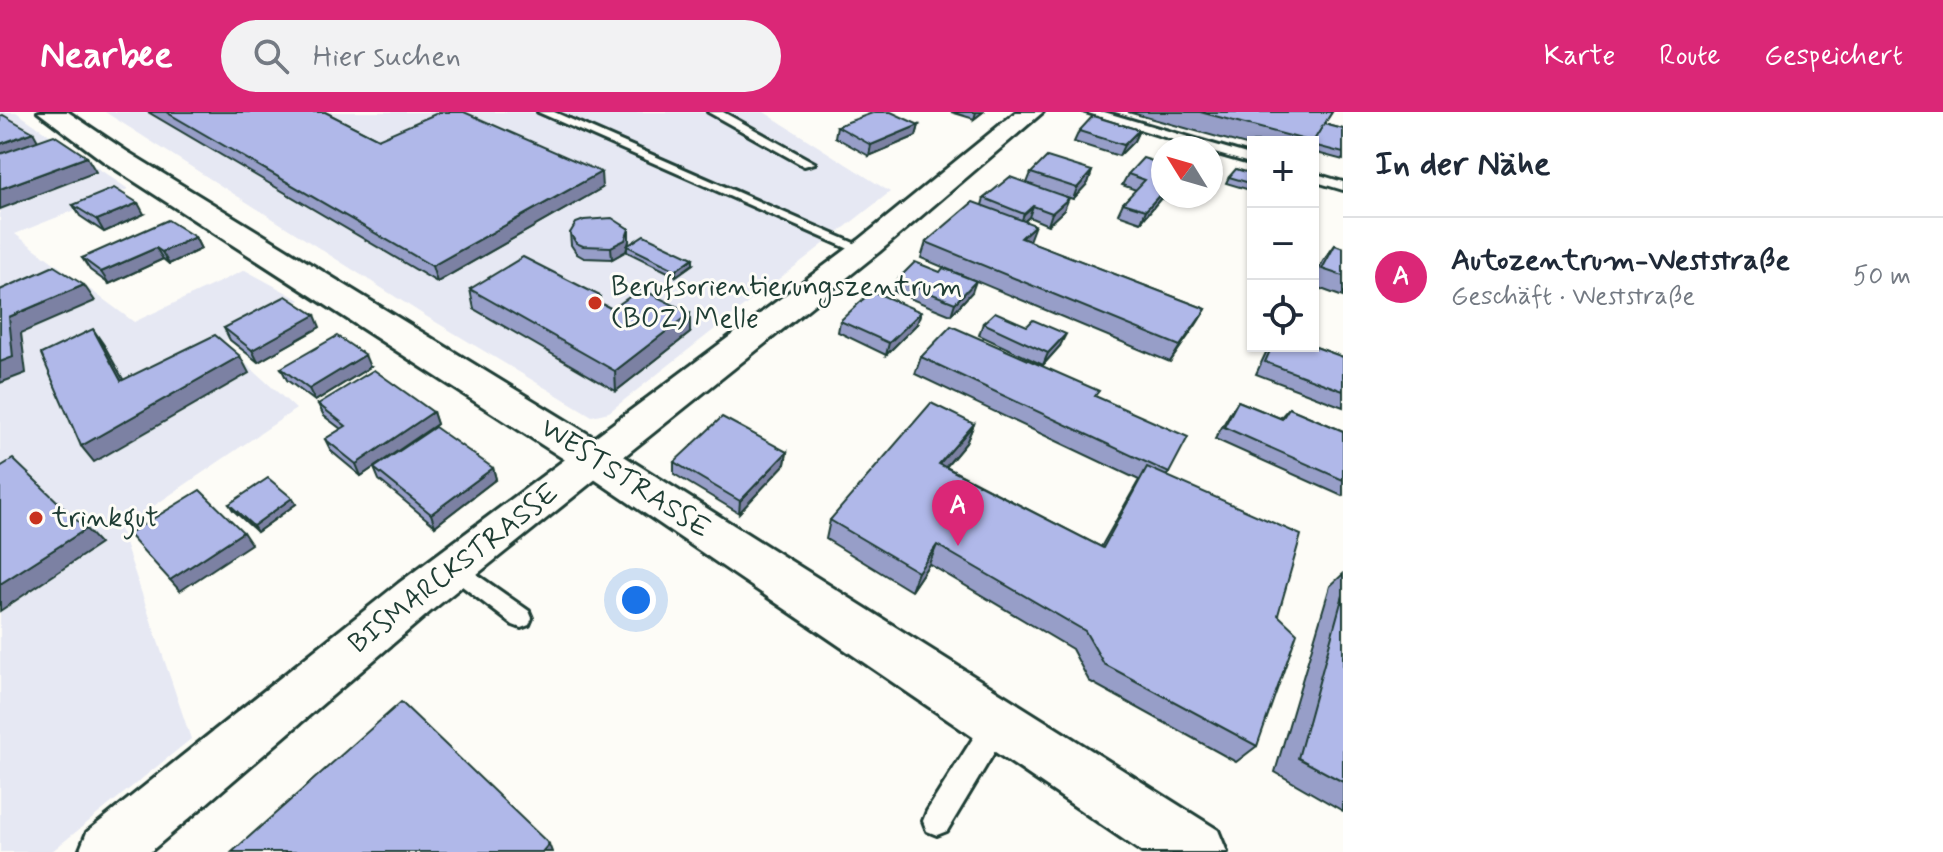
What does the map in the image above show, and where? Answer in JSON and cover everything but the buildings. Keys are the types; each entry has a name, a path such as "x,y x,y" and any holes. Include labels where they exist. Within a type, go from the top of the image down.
{"street":[{"name":"WESTSTRASSE","path":"51,112 126,164 596,459 1196,852"},
{"name":"BISMARCKSTRASSE","path":"107,852 453,567 863,250 1031,112"}],"lane":[{"path":"544,112 863,250"},
{"path":"714,112 809,163"},
{"path":"1091,112 1247,158"},
{"path":"1319,179 1343,186"},
{"path":"453,567 521,618"},
{"path":"937,821 998,722"}],"shaded area":[{"path":"0,112 16,112 128,189 15,234 134,322 245,270 300,300 222,342 296,409 120,529 191,739 51,852 0,852"},
{"path":"105,112 764,112 890,192 609,412 592,416 424,315"}],"place":[{"name":"Berufsorientierungszentrum (BOZ) Melle","path":"595,303"},
{"name":"trinkgut","path":"36,518"},
{"name":"Autozentrum-Weststraße","path":"958,546"}]}
